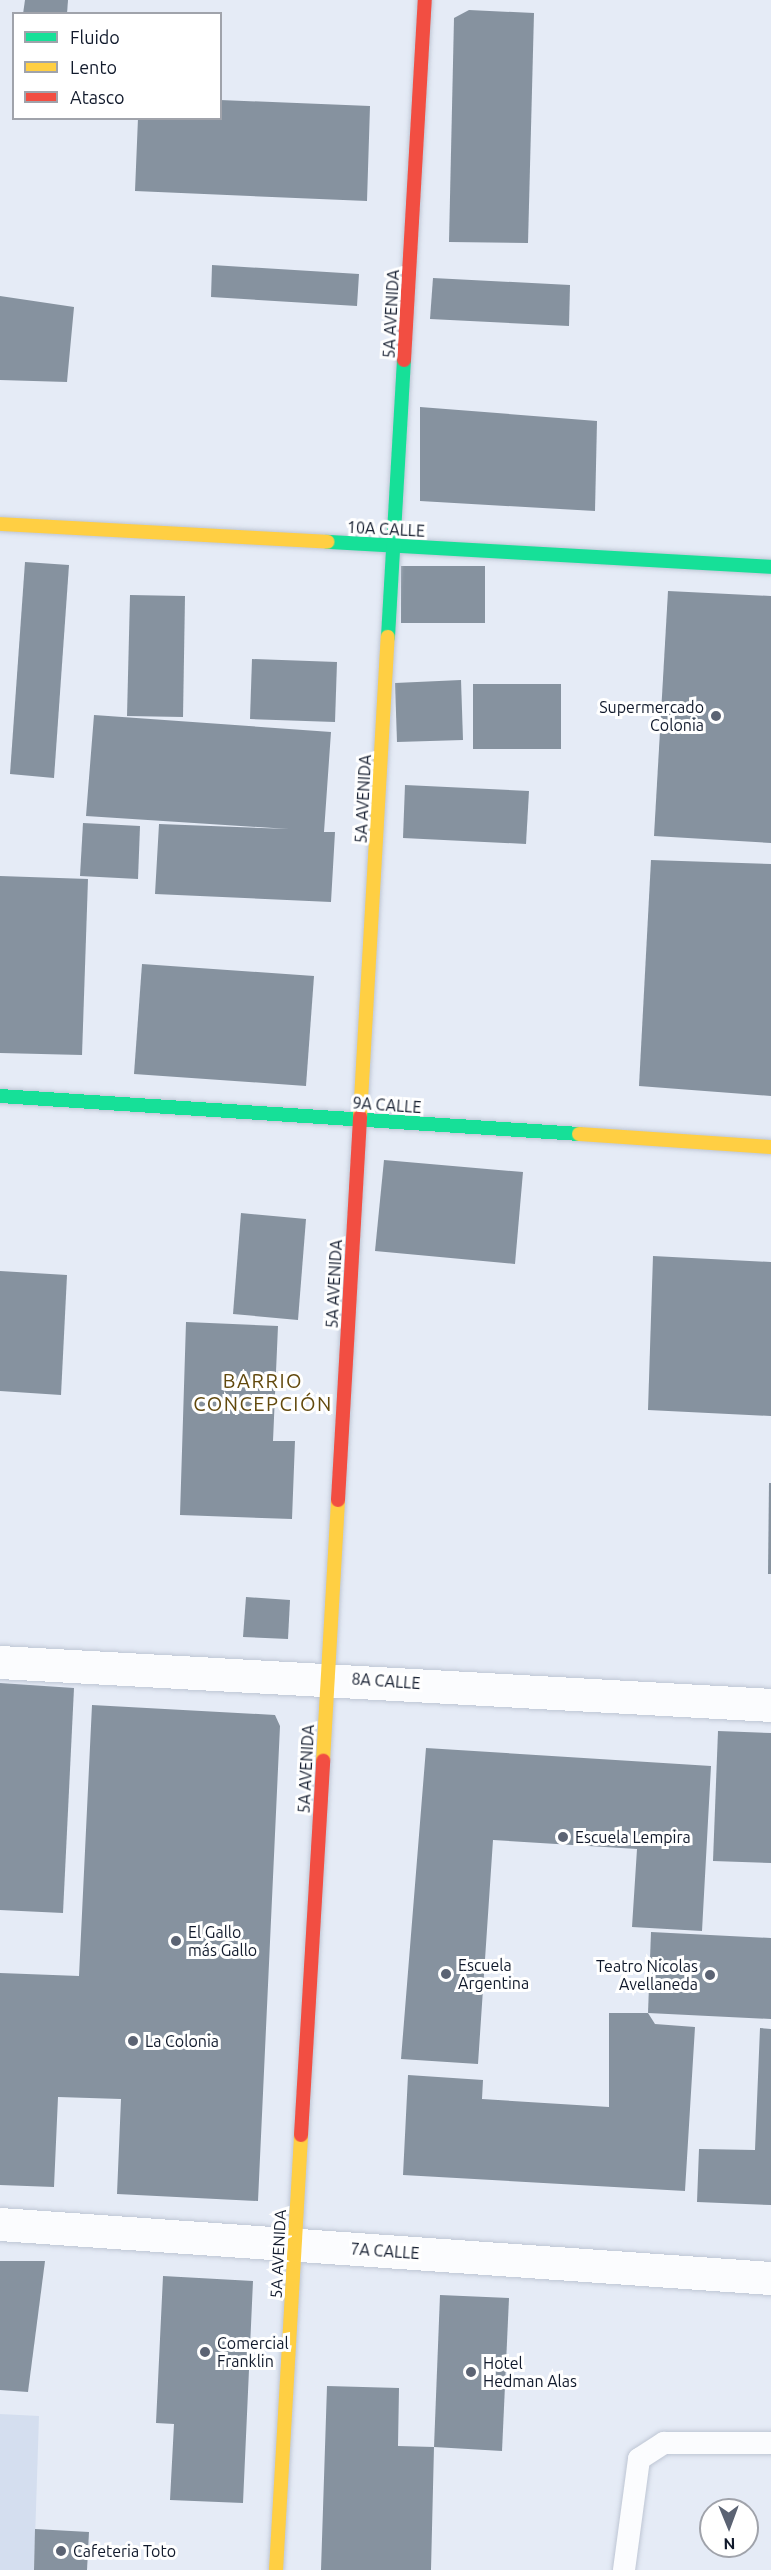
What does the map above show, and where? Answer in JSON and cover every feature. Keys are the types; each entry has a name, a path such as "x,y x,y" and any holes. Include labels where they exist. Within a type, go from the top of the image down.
{"street":[{"name":"5A AVENIDA","path":"276,2570 425,0"},
{"name":"10A CALLE","path":"0,524 771,567"},
{"name":"9A CALLE","path":"0,1096 771,1147"},
{"name":"8A CALLE","path":"0,1662 328,1678 771,1705"},
{"name":"7A CALLE","path":"0,2224 771,2278"}],"lane":[{"path":"624,2570 639,2459 664,2443 771,2443"}],"shaded area":[{"path":"0,2414 39,2416 34,2570 0,2570"}],"building":[{"path":"25,0 68,0 67,12 23,12"},
{"path":"469,10 534,13 528,243 449,242 454,18"},
{"path":"222,100 370,106 367,201 135,191 138,120 222,120"},
{"path":"212,265 359,274 357,306 211,297"},
{"path":"433,278 570,285 569,326 430,319"},
{"path":"0,296 74,307 67,382 0,380"},
{"path":"420,407 597,421 595,511 420,501"},
{"path":"25,562 69,565 54,778 10,774"},
{"path":"401,566 485,566 485,623 401,623"},
{"name":"Supermercado Colonia","path":"668,591 771,596 771,843 654,836"},
{"path":"130,595 185,596 183,717 127,716"},
{"path":"252,659 337,662 335,722 250,719"},
{"path":"461,680 463,740 397,742 395,683"},
{"path":"473,684 561,684 561,749 473,749"},
{"path":"94,715 331,732 324,832 335,832 331,902 155,894 159,824 289,829 86,816"},
{"path":"405,785 529,791 526,844 403,838"},
{"path":"83,823 140,826 138,879 80,876"},
{"path":"651,860 771,864 771,1096 639,1086"},
{"path":"0,876 88,879 82,1055 0,1053"},
{"path":"142,964 314,976 306,1086 134,1074"},
{"path":"384,1160 523,1172 515,1264 375,1251"},
{"path":"241,1213 306,1219 298,1320 233,1314"},
{"path":"653,1256 771,1262 771,1416 648,1410"},
{"path":"0,1271 67,1275 61,1395 0,1391"},
{"path":"186,1322 278,1326 273,1441 295,1441 292,1519 180,1515"},
{"path":"769,1483 771,1483 771,1574 768,1574"},
{"path":"246,1597 290,1600 288,1639 243,1637"},
{"path":"0,1683 74,1688 63,1913 0,1910"},
{"path":"92,1705 275,1715 280,1726 258,2201 117,2194 121,2099 58,2097 54,2187 0,2185 0,1973 79,1976"},
{"path":"718,1731 771,1733 771,1863 713,1861"},
{"name":"Escuela Lempira","path":"426,1748 711,1766 702,1931 632,1927 637,1849 493,1840 478,2064 401,2059"},
{"name":"Teatro Nicolas Avellaneda","path":"651,1932 771,1938 771,2019 648,2013"},
{"path":"609,2013 648,2013 655,2024 695,2027 685,2191 403,2175 408,2075 483,2080 482,2099 609,2107"},
{"path":"760,2028 771,2029 771,2205 697,2202 699,2149 755,2150"},
{"path":"0,2261 45,2261 28,2392 0,2390"},
{"name":"Comercial Franklin","path":"163,2276 253,2281 243,2503 170,2500 174,2424 156,2423"},
{"name":"Hotel Hedman Alas","path":"440,2295 509,2298 502,2451 434,2447"},
{"path":"327,2386 399,2388 398,2446 434,2447 431,2570 321,2570"},
{"name":"Cafeteria Toto","path":"35,2529 89,2532 87,2570 34,2570"}],"traffic: fast":[{"path":"388,637 404,360"},
{"path":"328,542 771,567"},
{"path":"0,1096 579,1134"}],"traffic: slow":[{"path":"0,524 328,542"},
{"path":"360,1117 388,637"},
{"path":"579,1134 771,1147"},
{"path":"323,1761 338,1500"},
{"path":"276,2570 301,2135"}],"traffic: jam":[{"path":"404,360 425,0"},
{"path":"338,1500 360,1117"},
{"path":"301,2135 323,1761"}],"place":[{"name":"Supermercado Colonia","path":"716,716"},
{"name":"Escuela Lempira","path":"563,1837"},
{"name":"El Gallo más Gallo","path":"176,1941"},
{"name":"Escuela Argentina","path":"446,1974"},
{"name":"Teatro Nicolas Avellaneda","path":"710,1975"},
{"name":"La Colonia","path":"133,2041"},
{"name":"Comercial Franklin","path":"205,2352"},
{"name":"Hotel Hedman Alas","path":"471,2372"},
{"name":"Cafeteria Toto","path":"61,2551"}],"district":[{"name":"BARRIO CONCEPCIÓN","path":"263,1392"}]}
